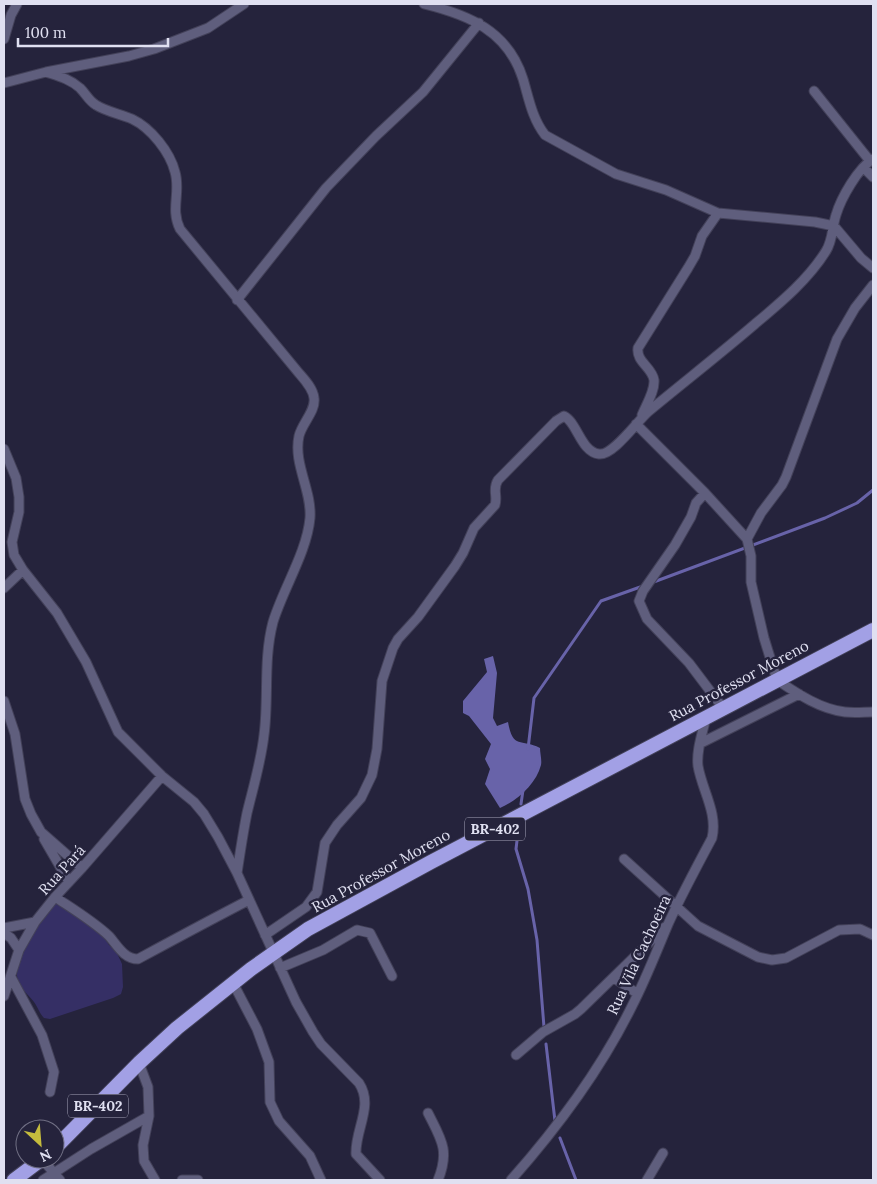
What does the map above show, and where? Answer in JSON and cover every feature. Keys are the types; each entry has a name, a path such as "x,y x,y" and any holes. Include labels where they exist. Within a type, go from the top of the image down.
{"highway":[{"name":"Rua Professor Moreno","path":"65,1138 139,1063 177,1028 273,952 356,902 706,716 873,630"},
{"path":"14,1180 29,1169"}],"street":[{"path":"4,39 11,15 17,4"},
{"path":"4,83 154,49 208,28 244,4"},
{"path":"424,4 462,15 479,23 498,38 512,55 523,78 532,114 545,135 616,174 666,190 718,213 815,222 834,226 873,268"},
{"path":"237,300 326,188 369,143 423,92 479,23"},
{"path":"46,72 74,82 94,104 134,120 154,136 169,157 175,170 177,181 175,213 180,229 298,372 313,392 315,400 299,436 299,460 310,501 310,519 302,548 273,622 268,646 264,735 246,816 237,873"},
{"path":"814,91 869,162 873,177"},
{"path":"265,935 306,907 317,892 325,843 337,825 361,798 372,775 377,749 382,681 393,648 398,639 418,617 463,553 474,528 496,503 494,489 498,480 561,418 567,417 586,445 594,453 602,455 611,451 639,420 785,299 816,265 831,241 836,214 843,198 869,162"},
{"path":"639,420 654,383 649,369 638,357 638,348 688,268 695,256 702,236 718,213"},
{"path":"747,539 786,477 838,339 855,308 873,285"},
{"path":"639,420 747,539 751,556 751,582 764,638 777,680 799,694 835,710 873,712"},
{"path":"4,449 16,478 20,496 12,548 23,570 57,613 86,662 118,732 162,776 194,802 218,837 237,873 296,1002 321,1044 363,1088 365,1101 356,1154 380,1180"},
{"path":"705,493 696,503 691,517 675,545 642,591 639,601 647,619 689,663 723,708"},
{"path":"4,588 23,570"},
{"path":"701,743 799,694"},
{"path":"4,701 15,734 25,799 69,882"},
{"name":"Rua Vila Cachoeira","path":"512,1180 534,1155 590,1079 638,994 677,906 712,838 714,830 713,818 698,765 698,755 706,716"},
{"name":"Rua Pará","path":"4,996 19,950 35,922 162,776"},
{"path":"41,832 82,868"},
{"path":"624,859 698,926 758,957 772,960 786,958 839,930 860,929 873,935"},
{"path":"55,897 100,928 122,952 133,959 138,959 249,900"},
{"path":"4,928 35,922"},
{"path":"516,1055 550,1027 574,1014 614,978 669,923"},
{"path":"280,968 323,950 357,930 370,933 392,976"},
{"path":"4,933 11,938 19,950"},
{"path":"11,977 42,1035 54,1072 50,1092"},
{"path":"614,978 638,994"},
{"path":"232,983 257,1029 269,1062 270,1102 279,1121 310,1156 321,1180"},
{"path":"139,1063 148,1087 149,1116 143,1145 144,1161 155,1180"},
{"path":"428,1113 443,1143 444,1154 438,1180"},
{"path":"43,1180 58,1176 91,1149 149,1116"},
{"path":"647,1180 663,1154"},
{"path":"182,1180 198,1180"}],"shaded area":[{"path":"493,656 497,673 493,718 497,726 508,722 515,740 540,748 541,761 539,772 531,785 520,796 500,808 485,784 490,769 485,759 491,744 469,716 463,713 463,701 487,672 484,659"},
{"path":"57,902 103,936 116,951 122,964 123,987 121,994 113,998 50,1019 42,1016 34,1002 21,987 17,976 18,967 26,948 38,927"}],"waterway":[{"path":"651,583 825,518 857,503 873,490"},
{"path":"528,749 534,698 601,601 643,586"},
{"path":"521,804 523,790"},
{"path":"519,824 516,849 528,889 537,940 544,1027"},
{"path":"546,1044 555,1121"},
{"path":"560,1138 576,1180"}]}
